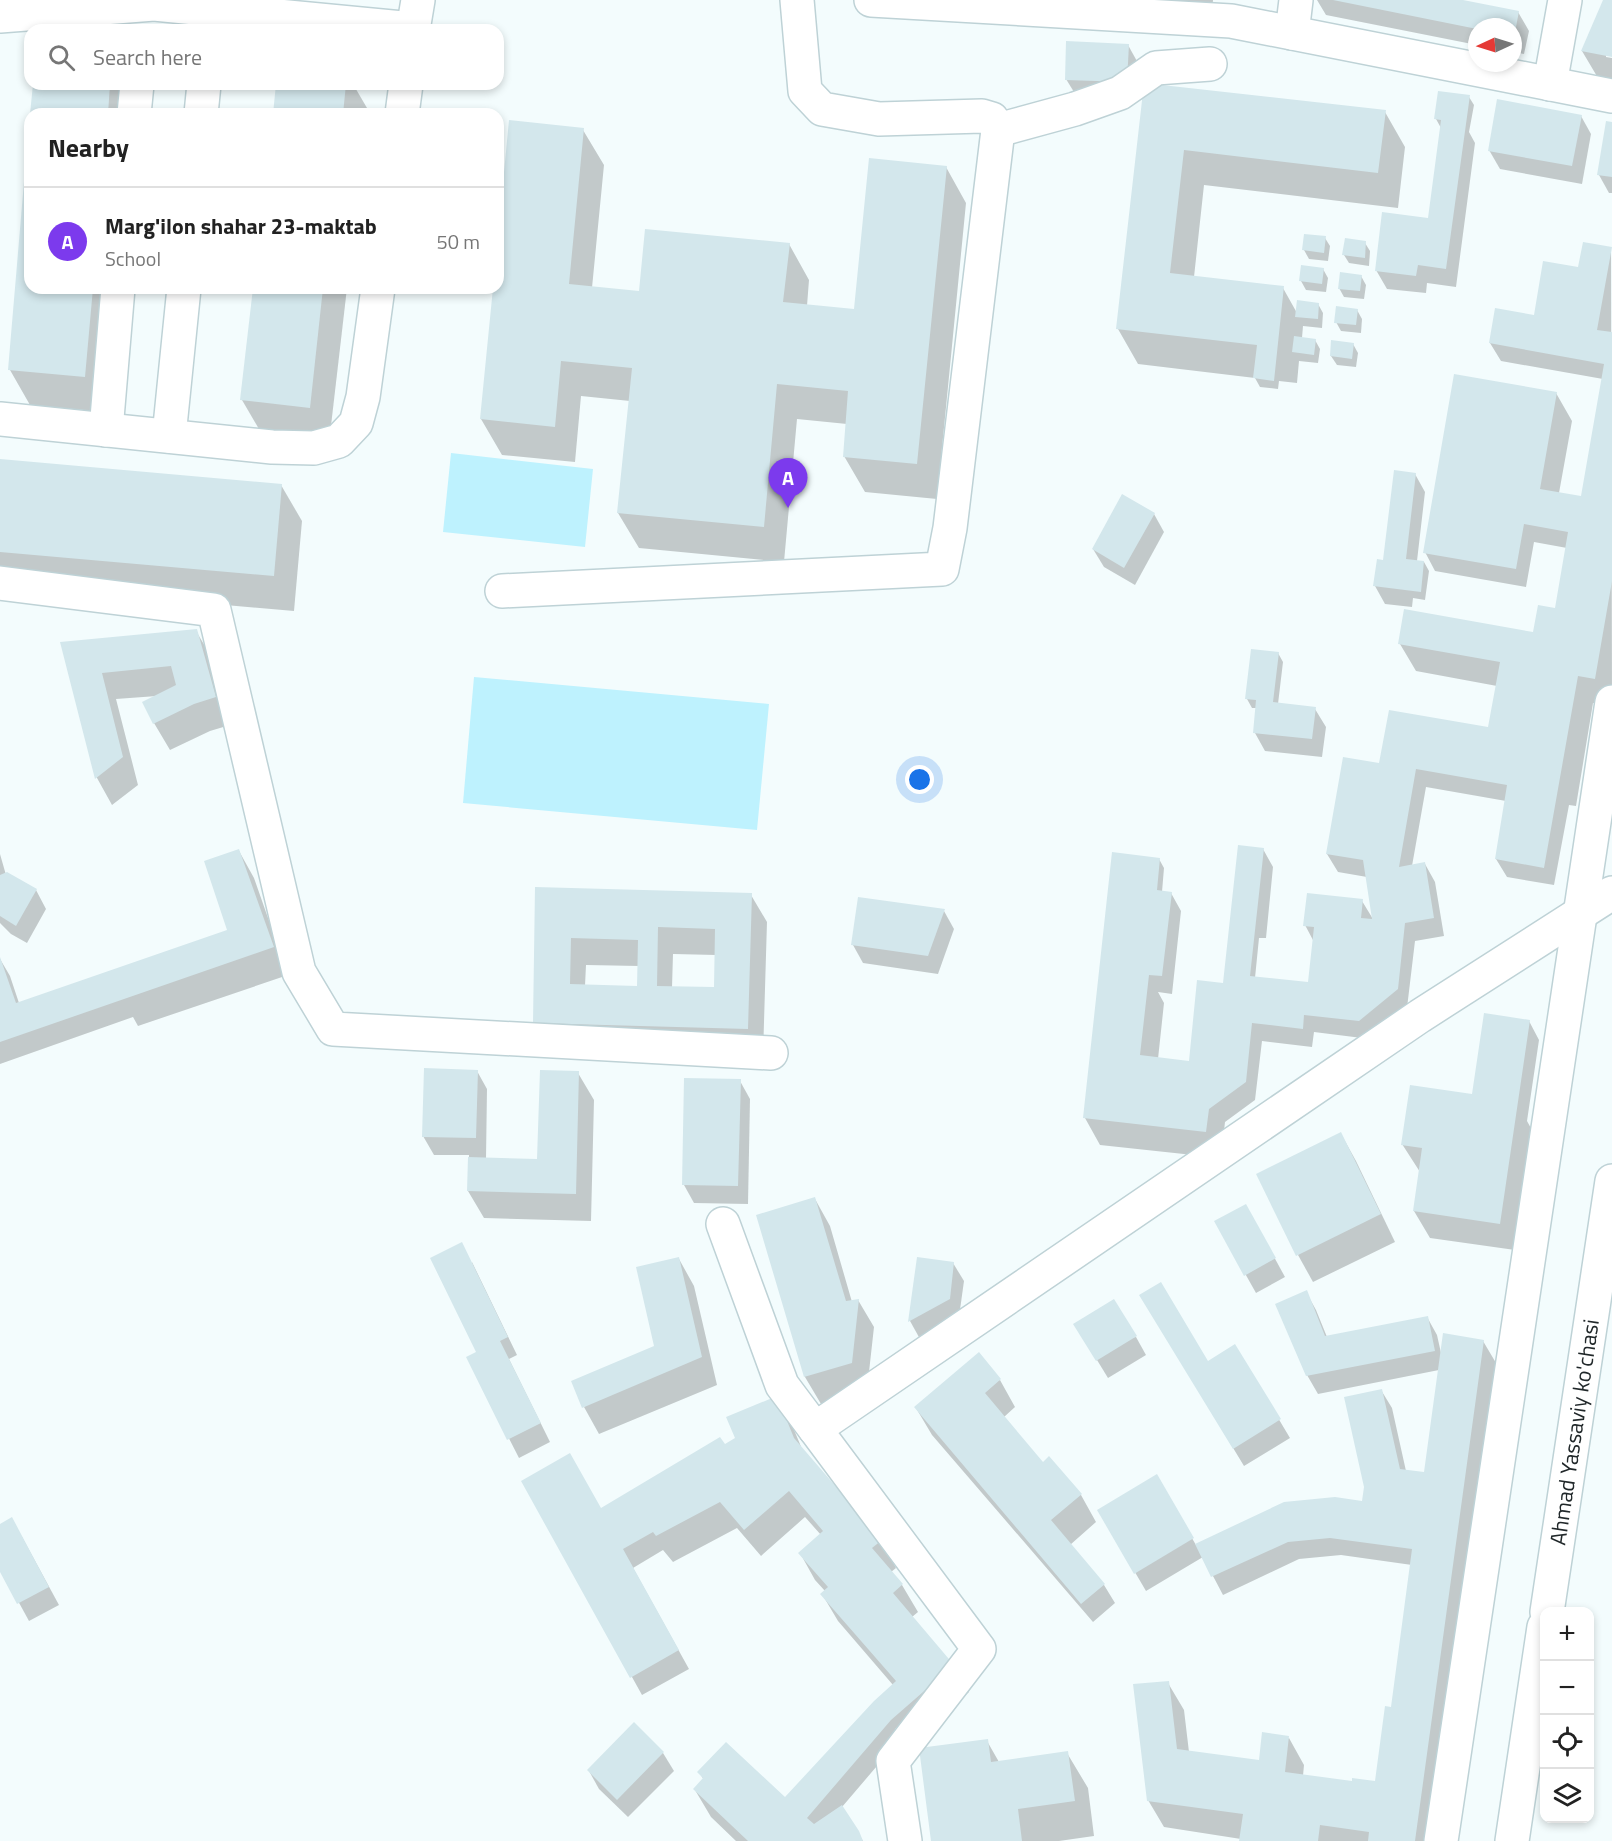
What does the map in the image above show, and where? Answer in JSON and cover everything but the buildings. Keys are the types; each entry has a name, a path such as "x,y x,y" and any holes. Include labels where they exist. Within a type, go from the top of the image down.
{"street":[{"path":"414,24 418,0"},
{"path":"502,591 942,569 950,528 998,130 992,119 982,116 879,118 822,109 805,91 797,0"},
{"path":"871,0 1232,10 1292,33 1612,96"},
{"path":"1292,33 1296,0"},
{"path":"1550,84 1565,0"},
{"path":"0,16 143,17 292,24"},
{"path":"998,130 1075,109 1120,93 1156,68 1210,64"},
{"path":"135,108 136,90"},
{"path":"202,108 203,90"},
{"path":"403,108 405,90"},
{"path":"106,430 117,294"},
{"path":"169,436 183,294"},
{"path":"0,419 272,447 314,448 339,441 356,423 363,397 377,294"},
{"path":"0,583 214,610 299,972 333,1029 771,1053"},
{"path":"1441,1841 1612,702"},
{"path":"815,1429 1420,1016 1612,893"},
{"name":"Ahmad Yassaviy ko'chasi","path":"1548,1607 1608,1238 1612,1181"},
{"path":"723,1224 782,1385 980,1649 893,1761 905,1841"},
{"path":"1512,1841 1540,1659"}],"shaded area":[{"path":"451,453 593,469 585,547 443,532"},
{"path":"474,677 769,704 757,830 463,803"}],"place":[{"name":"Marg'ilon shahar 23-maktab","path":"788,508"}]}
